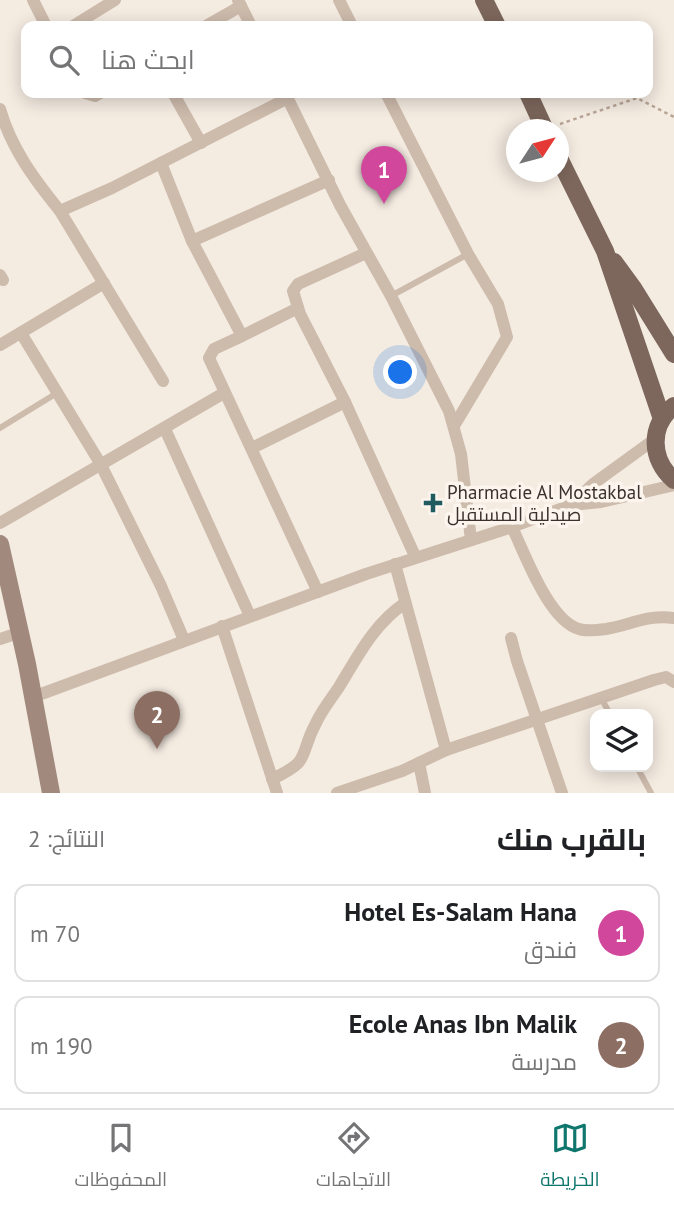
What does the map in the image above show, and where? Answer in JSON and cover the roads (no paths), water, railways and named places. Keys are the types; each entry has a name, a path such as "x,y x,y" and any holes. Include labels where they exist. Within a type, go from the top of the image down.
{"main road":[{"path":"484,0 494,21"},
{"path":"530,98 540,119"},
{"path":"569,178 605,251 668,412 655,439 663,470 674,483"},
{"path":"605,251 633,288 674,354"}],"street":[{"path":"33,0 44,21"},
{"path":"81,21 115,0"},
{"path":"339,0 350,21"},
{"path":"213,21 239,3 248,21"},
{"path":"176,98 201,143"},
{"path":"60,211 201,143 282,98"},
{"path":"288,98 437,387 454,426 465,479 471,540"},
{"path":"389,98 468,254 498,304 507,337 454,426"},
{"path":"0,109 20,157 60,211 163,381"},
{"path":"161,163 192,241 242,335"},
{"path":"192,241 329,180"},
{"path":"366,253 295,287 293,291 298,308 345,402 415,556"},
{"path":"0,345 104,283"},
{"path":"298,308 242,335 210,353 209,358 318,592"},
{"path":"21,333 100,463 161,586 184,640"},
{"path":"0,523 224,393"},
{"path":"252,448 345,402"},
{"path":"165,429 250,616"},
{"path":"571,505 593,484 655,439"},
{"path":"33,697 415,556 512,527 571,505 601,502 674,483"},
{"path":"512,527 547,599 561,619 579,629 604,629 659,616 674,618"},
{"path":"0,544 33,697 49,792"},
{"path":"395,564 446,750"},
{"path":"272,779 299,764 316,721 368,640 386,619 405,603"},
{"path":"222,626 277,793"},
{"path":"0,639 20,632"},
{"path":"512,638 525,686 562,793"},
{"path":"337,793 379,780 446,750 654,680 666,677 674,682"},
{"path":"419,763 425,793"}],"lane":[{"path":"391,296 468,254"},
{"path":"0,428 57,393"},
{"path":"601,698 607,709"},
{"path":"640,772 651,793"}],"place":[{"name":"Hotel Es-Salam Hana","path":"384,204"},
{"name":"Pharmacie Al Mostakbal صيدلية المستقبل","path":"433,503"},
{"name":"Ecole Anas Ibn Malik","path":"157,749"}]}
